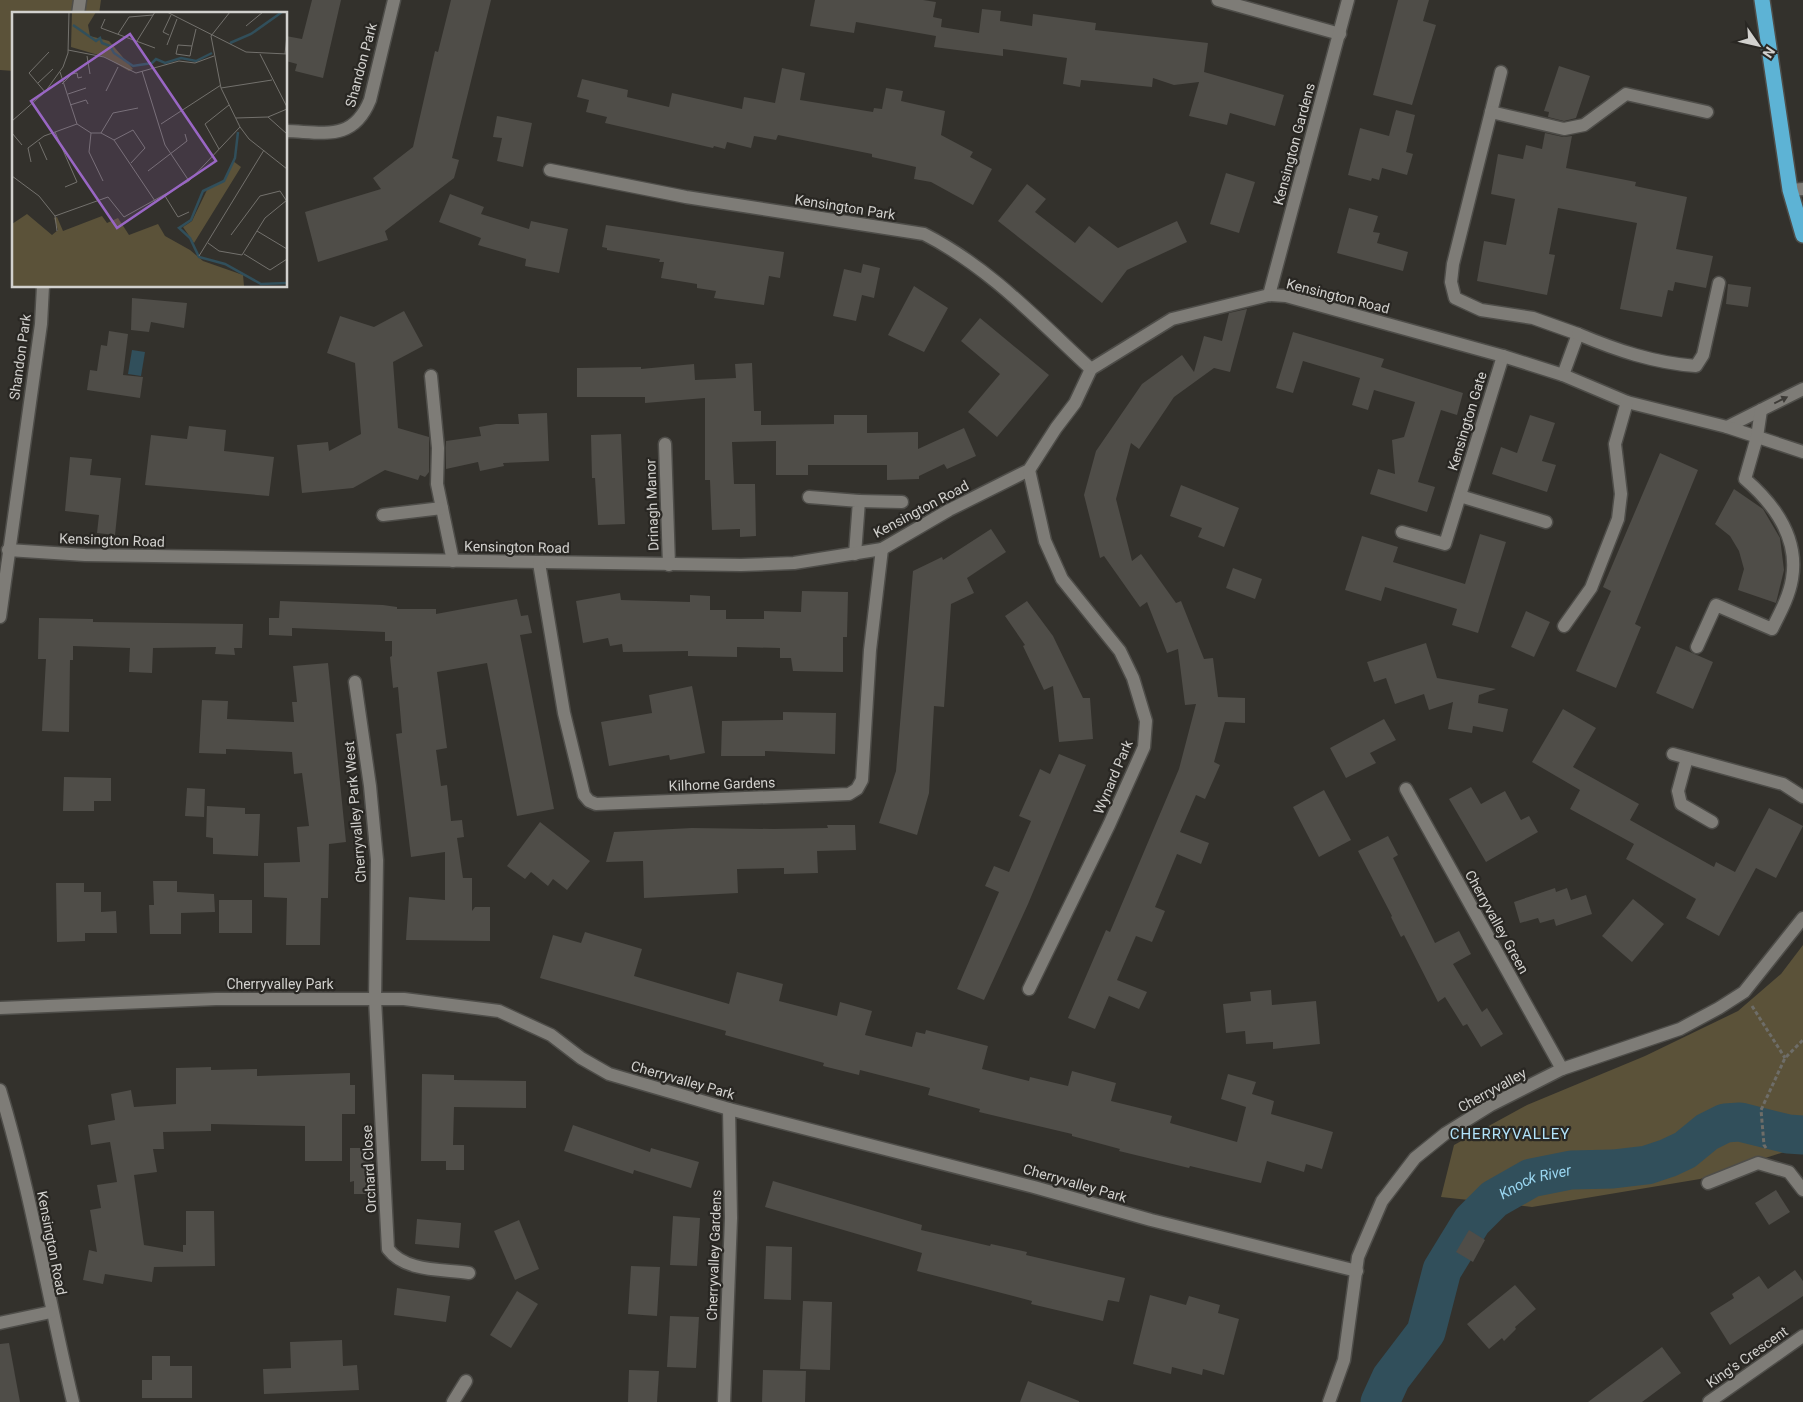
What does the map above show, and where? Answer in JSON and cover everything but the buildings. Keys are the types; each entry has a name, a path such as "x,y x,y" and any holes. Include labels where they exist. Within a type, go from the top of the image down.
{"highway":[{"path":"1762,0 1803,236"}],"street":[{"name":"Shandon Park","path":"288,131 341,132 354,126 364,115 370,100 394,0"},
{"path":"1218,0 1340,34"},
{"name":"Kensington Gardens","path":"1269,295 1348,0"},
{"path":"1501,72 1453,264 1451,282 1455,298 1481,310 1533,318 1623,353 1696,366 1703,355 1719,283"},
{"path":"1491,112 1564,129 1584,125 1626,94 1707,112"},
{"name":"Kensington Park","path":"550,170 686,197 924,234 993,278 1091,369"},
{"name":"Shandon Park","path":"8,550 41,324 43,288"},
{"name":"Kensington Road","path":"1091,369 1172,319 1269,295 1286,296 1563,374 1627,402 1728,427 1803,452"},
{"path":"1563,374 1578,334"},
{"name":"Kensington Gate","path":"1402,532 1445,544 1503,356"},
{"path":"1029,470 1056,428 1075,403 1091,369"},
{"path":"431,376 438,448 437,484 454,561"},
{"path":"1728,427 1803,390"},
{"path":"1564,626 1591,588 1618,519 1621,494 1615,444 1627,402"},
{"path":"1697,647 1716,605 1772,629 1785,602 1792,578 1792,552 1787,531 1761,493 1745,479 1757,437 1761,410"},
{"name":"Drinagh Manor","path":"665,444 669,565"},
{"name":"Kensington Road","path":"8,550 85,555 539,563 669,565 794,563 882,549 950,510 1029,470"},
{"name":"Wynard Park","path":"1029,470 1045,541 1062,579 1120,651 1133,678 1146,721 1144,747 1109,825 1029,989"},
{"path":"1460,496 1546,522"},
{"path":"809,497 902,502"},
{"path":"855,554 858,501"},
{"path":"383,515 442,508"},
{"name":"Kilhorne Gardens","path":"539,563 564,713 584,795 589,802 596,804 850,794 857,789 862,780 870,650 882,549"},
{"path":"0,617 8,550"},
{"name":"Cherryvalley Park West","path":"355,682 370,786 377,860 375,999"},
{"path":"1673,754 1783,784 1803,797"},
{"path":"1687,758 1678,791 1680,804 1712,822"},
{"name":"Cherryvalley Green","path":"1406,789 1562,1069"},
{"name":"Cherryvalley","path":"1329,1402 1344,1360 1358,1257 1382,1201 1416,1158 1446,1133 1491,1105 1562,1069 1680,1029 1744,992 1803,918"},
{"name":"Orchard Close","path":"375,999 388,1249 396,1260 407,1264 469,1273"},
{"name":"Cherryvalley Park","path":"0,1008 216,1000 404,999 499,1011 551,1034 581,1058 610,1074 729,1109 1034,1187 1150,1220 1357,1271"},
{"name":"Kensington Road","path":"0,1090 19,1151 51,1312 73,1402"},
{"name":"Cherryvalley Gardens","path":"724,1402 731,1218 729,1109"},
{"path":"1708,1183 1758,1163 1789,1172 1803,1190"},
{"path":"0,1323 51,1312"},
{"name":"King's Crescent","path":"1709,1402 1803,1336"},
{"path":"453,1402 466,1381"}],"path":[{"path":"1744,992 1785,1058"},
{"path":"1764,1145 1761,1110 1785,1058 1803,1040"}],"shaded area":[{"path":"0,0 101,0 99,12 12,12 12,71 0,70"},
{"path":"1803,945 1803,1146 1700,1179 1532,1207 1441,1197 1454,1145 1527,1105 1645,1056 1738,1011 1781,974"}],"water":[{"path":"132,350 145,352 141,376 128,374"}],"waterway":[{"name":"Knock River","path":"1380,1402 1391,1378 1426,1332 1442,1270 1472,1221 1494,1199 1531,1178 1571,1170 1613,1169 1647,1165 1685,1150 1707,1132 1725,1123 1740,1122 1788,1134 1803,1135"}],"district":[{"name":"CHERRYVALLEY","path":"1510,1134"}]}
